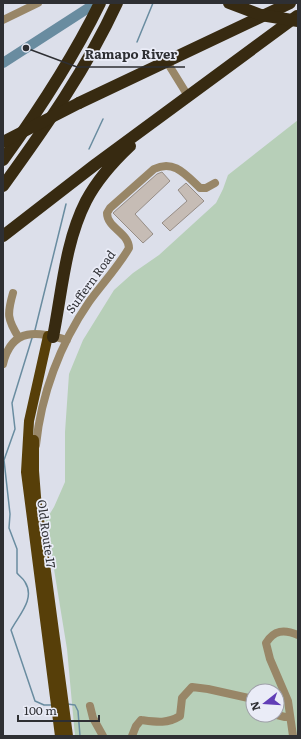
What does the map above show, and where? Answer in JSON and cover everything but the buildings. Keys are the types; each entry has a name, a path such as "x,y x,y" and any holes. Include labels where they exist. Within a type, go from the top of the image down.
{"highway":[{"path":"3,160 44,101 79,44 100,3"},
{"path":"3,186 60,104 117,3"},
{"path":"229,3 261,15 298,21"},
{"path":"3,142 79,103 290,3"},
{"path":"3,236 188,96 298,16"},
{"path":"43,335 78,220 87,200 100,179 122,153 188,96"}],"main road":[{"name":"Old Route 17","path":"43,335 33,458 60,704 60,736"},
{"name":"Old Route 17","path":"43,335 30,420 26,472 60,704 68,736"}],"street":[{"path":"3,20 38,3"},
{"path":"167,62 188,96"},
{"name":"Suffern Road","path":"35,484 34,459 39,422 49,384 67,340 89,303 130,248 129,242 108,220 107,213 110,208 154,169 160,166 170,165 180,170 200,188 206,188 215,183"},
{"path":"13,292 8,310 8,318 20,338"},
{"path":"3,364 5,352 20,338 43,335 67,340"},
{"path":"293,736 288,701 267,651 266,644 271,636 278,632 285,631 298,635"},
{"path":"132,736 136,726 141,720 158,722 172,721 180,716 182,698 192,688 208,689 245,697"},
{"path":"90,706 93,718 103,736"}],"green space":[{"path":"298,120 298,736 75,736 67,649 46,520 54,507 65,482 65,432 69,374 83,340 114,290 133,273 159,255 216,203 228,175"}],"waterway":[{"path":"3,63 96,3"},
{"path":"137,42 153,3"},
{"path":"89,149 103,119"},
{"path":"35,330 66,204"},
{"path":"32,338 12,403 15,429 4,460 10,514 9,528 17,549 17,573 23,579 28,588 25,607 11,630 35,701 44,705 53,705"},
{"path":"67,704 75,705 78,711 80,736"}],"place":[{"name":"Ramapo River","path":"26,48"}]}
